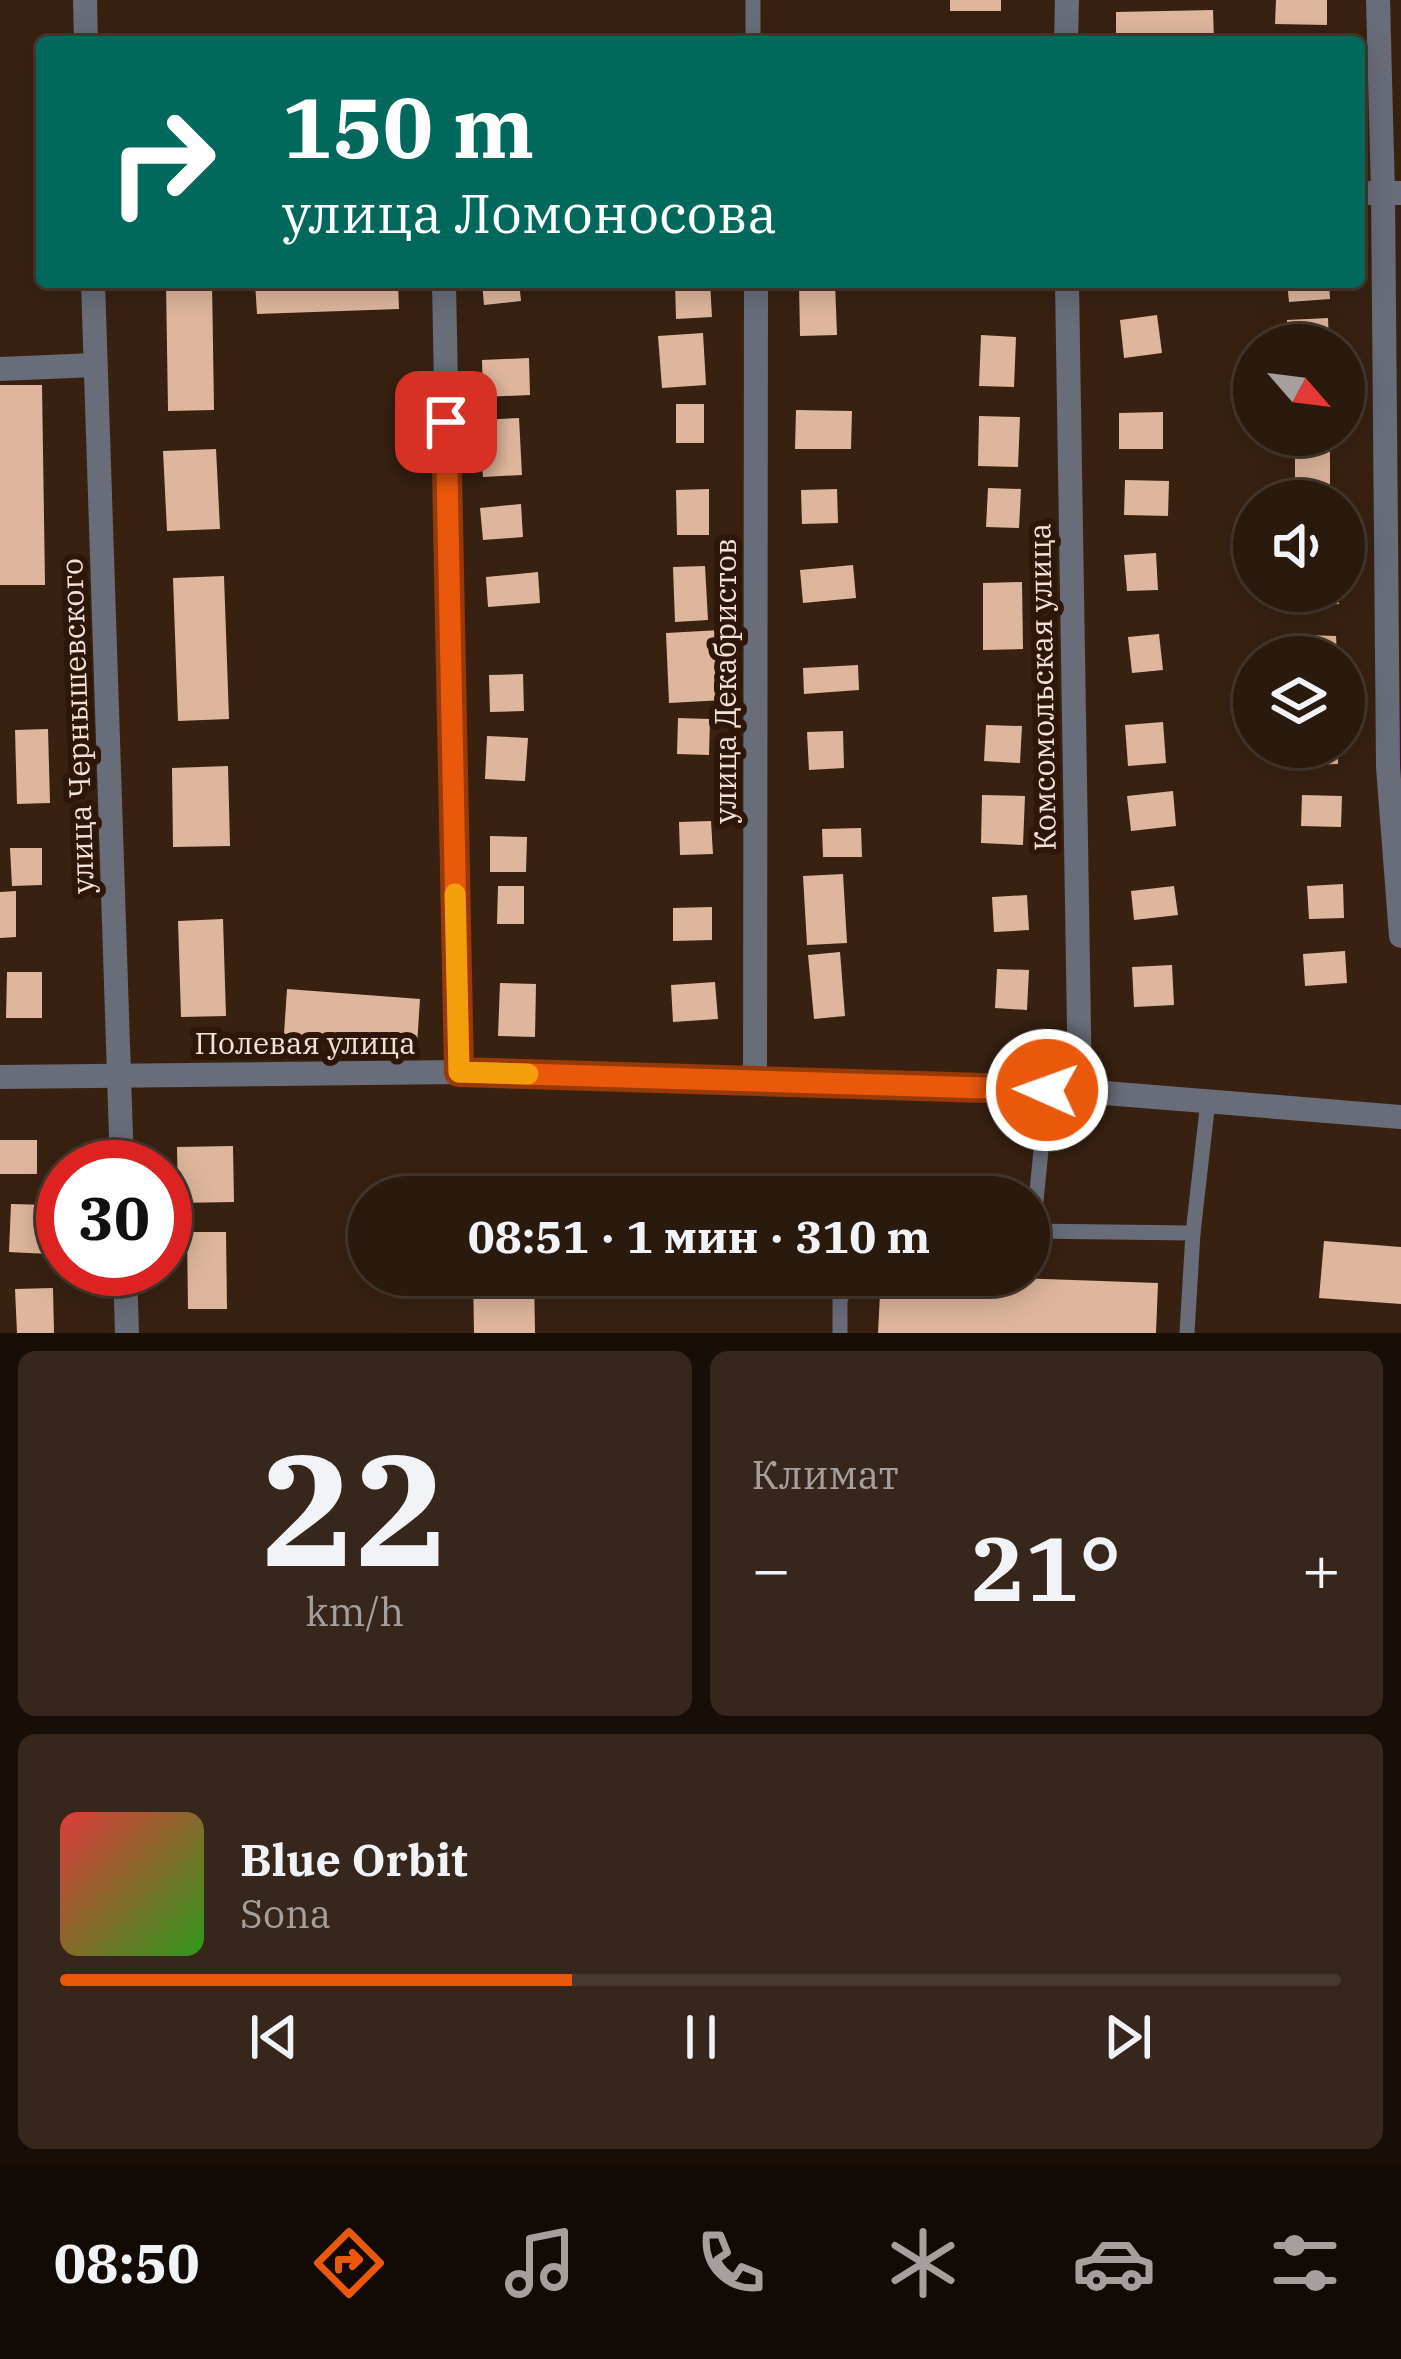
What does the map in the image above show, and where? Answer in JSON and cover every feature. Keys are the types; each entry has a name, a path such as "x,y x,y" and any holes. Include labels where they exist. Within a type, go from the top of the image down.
{"street":[{"path":"85,0 86,36"},
{"path":"1066,36 1067,0"},
{"path":"1378,0 1388,766 1401,936"},
{"name":"улица Чернышевского","path":"93,288 121,1140"},
{"path":"444,288 459,1072"},
{"name":"улица Декабристов","path":"755,1081 756,288"},
{"name":"Комсомольская улица","path":"1067,288 1080,1090"},
{"path":"0,369 95,365"},
{"name":"Полевая улица","path":"0,1077 459,1072 1080,1090 1401,1117"},
{"path":"126,1296 127,1333"}],"lane":[{"path":"753,0 753,36"},
{"path":"1037,1176 1047,1090"},
{"path":"1187,1333 1208,1101"},
{"path":"1050,1231 1193,1233"},
{"path":"840,1333 842,1296"}],"building":[{"path":"950,0 1001,0 1001,11 950,11"},
{"path":"1276,0 1327,0 1327,25 1275,24"},
{"path":"1213,10 1214,36 1116,36 1116,12"},
{"path":"166,288 212,288 214,410 168,411"},
{"path":"255,288 398,288 399,309 257,314"},
{"path":"483,288 520,288 521,301 484,305"},
{"path":"675,288 710,288 712,317 676,319"},
{"path":"799,288 835,288 837,335 800,336"},
{"path":"1288,288 1329,288 1330,299 1289,302"},
{"path":"1157,315 1162,353 1124,358 1120,320"},
{"path":"1328,318 1328,324 1287,324 1287,320"},
{"path":"703,333 706,385 662,388 658,336"},
{"path":"981,335 1016,337 1014,387 979,386"},
{"path":"529,358 530,395 483,397 482,360"},
{"path":"0,385 42,385 45,585 0,585"},
{"path":"676,404 704,404 704,443 676,443"},
{"path":"796,410 852,411 851,449 795,449"},
{"path":"1163,412 1163,449 1119,449 1119,413"},
{"path":"979,416 1020,417 1018,467 978,466"},
{"path":"519,418 522,475 483,477 479,420"},
{"path":"216,449 220,529 167,531 163,451"},
{"path":"1295,456 1330,456 1330,480 1295,480"},
{"path":"1125,480 1169,481 1168,516 1124,515"},
{"path":"988,488 1021,489 1019,528 986,527"},
{"path":"709,489 709,535 677,535 676,490"},
{"path":"837,489 838,523 802,524 801,490"},
{"path":"521,504 523,537 483,540 480,508"},
{"path":"1156,553 1158,590 1127,591 1124,555"},
{"path":"853,565 856,598 803,603 800,570"},
{"path":"705,566 708,620 675,622 673,567"},
{"path":"538,572 540,603 488,607 486,577"},
{"path":"224,576 229,719 178,721 173,578"},
{"path":"1022,582 1023,649 983,650 983,583"},
{"path":"721,630 724,700 669,703 666,633"},
{"path":"1159,634 1163,670 1132,673 1128,637"},
{"path":"858,665 859,690 804,694 803,668"},
{"path":"523,674 524,711 490,712 489,675"},
{"path":"678,718 710,719 709,755 677,754"},
{"path":"1163,722 1166,763 1128,766 1125,725"},
{"path":"986,725 1022,726 1020,763 984,761"},
{"path":"48,729 50,803 17,804 15,730"},
{"path":"843,731 844,768 809,770 807,732"},
{"path":"487,736 528,738 525,781 485,779"},
{"path":"228,766 230,846 173,847 172,768"},
{"path":"1173,791 1176,826 1131,831 1127,796"},
{"path":"982,795 1025,796 1023,845 981,843"},
{"path":"1302,795 1342,796 1341,827 1301,826"},
{"path":"711,821 713,854 680,855 679,822"},
{"path":"861,828 862,857 823,857 822,829"},
{"path":"490,836 527,837 526,872 490,872"},
{"path":"10,848 42,848 42,885 12,886"},
{"path":"843,874 847,943 807,945 803,876"},
{"path":"1343,884 1344,918 1309,919 1307,886"},
{"path":"498,886 524,886 524,924 497,924"},
{"path":"1174,886 1178,915 1134,920 1131,891"},
{"path":"16,891 16,937 0,938 0,892"},
{"path":"1027,895 1029,930 994,932 992,897"},
{"path":"712,907 712,940 673,941 673,908"},
{"path":"223,919 226,1016 181,1017 178,921"},
{"path":"1345,951 1347,983 1305,986 1303,954"},
{"path":"840,952 845,1016 814,1019 808,955"},
{"path":"1172,965 1174,1005 1134,1007 1132,967"},
{"path":"997,969 1029,970 1027,1010 995,1008"},
{"path":"7,972 42,972 42,1018 6,1018"},
{"path":"715,982 718,1019 673,1022 671,985"},
{"path":"500,983 536,984 535,1037 498,1036"},
{"path":"287,989 420,999 417,1045 284,1034"},
{"path":"0,1140 36,1140 36,1174 0,1174"},
{"path":"233,1146 234,1202 192,1203 192,1147"},
{"path":"11,1204 36,1205 36,1253 9,1252"},
{"path":"192,1232 226,1232 227,1309 188,1309"},
{"path":"1324,1241 1401,1247 1401,1304 1319,1298"},
{"path":"1050,1279 1158,1283 1156,1333 878,1333 880,1296 1050,1296"},
{"path":"36,1288 36,1296 53,1296 54,1333 17,1333 15,1289"},
{"path":"473,1296 534,1296 535,1333 474,1333"}],"slow traffic":[{"path":"455,894 459,1072 528,1074"}],"route":[{"path":"446,422 459,1072 1047,1090"}]}
